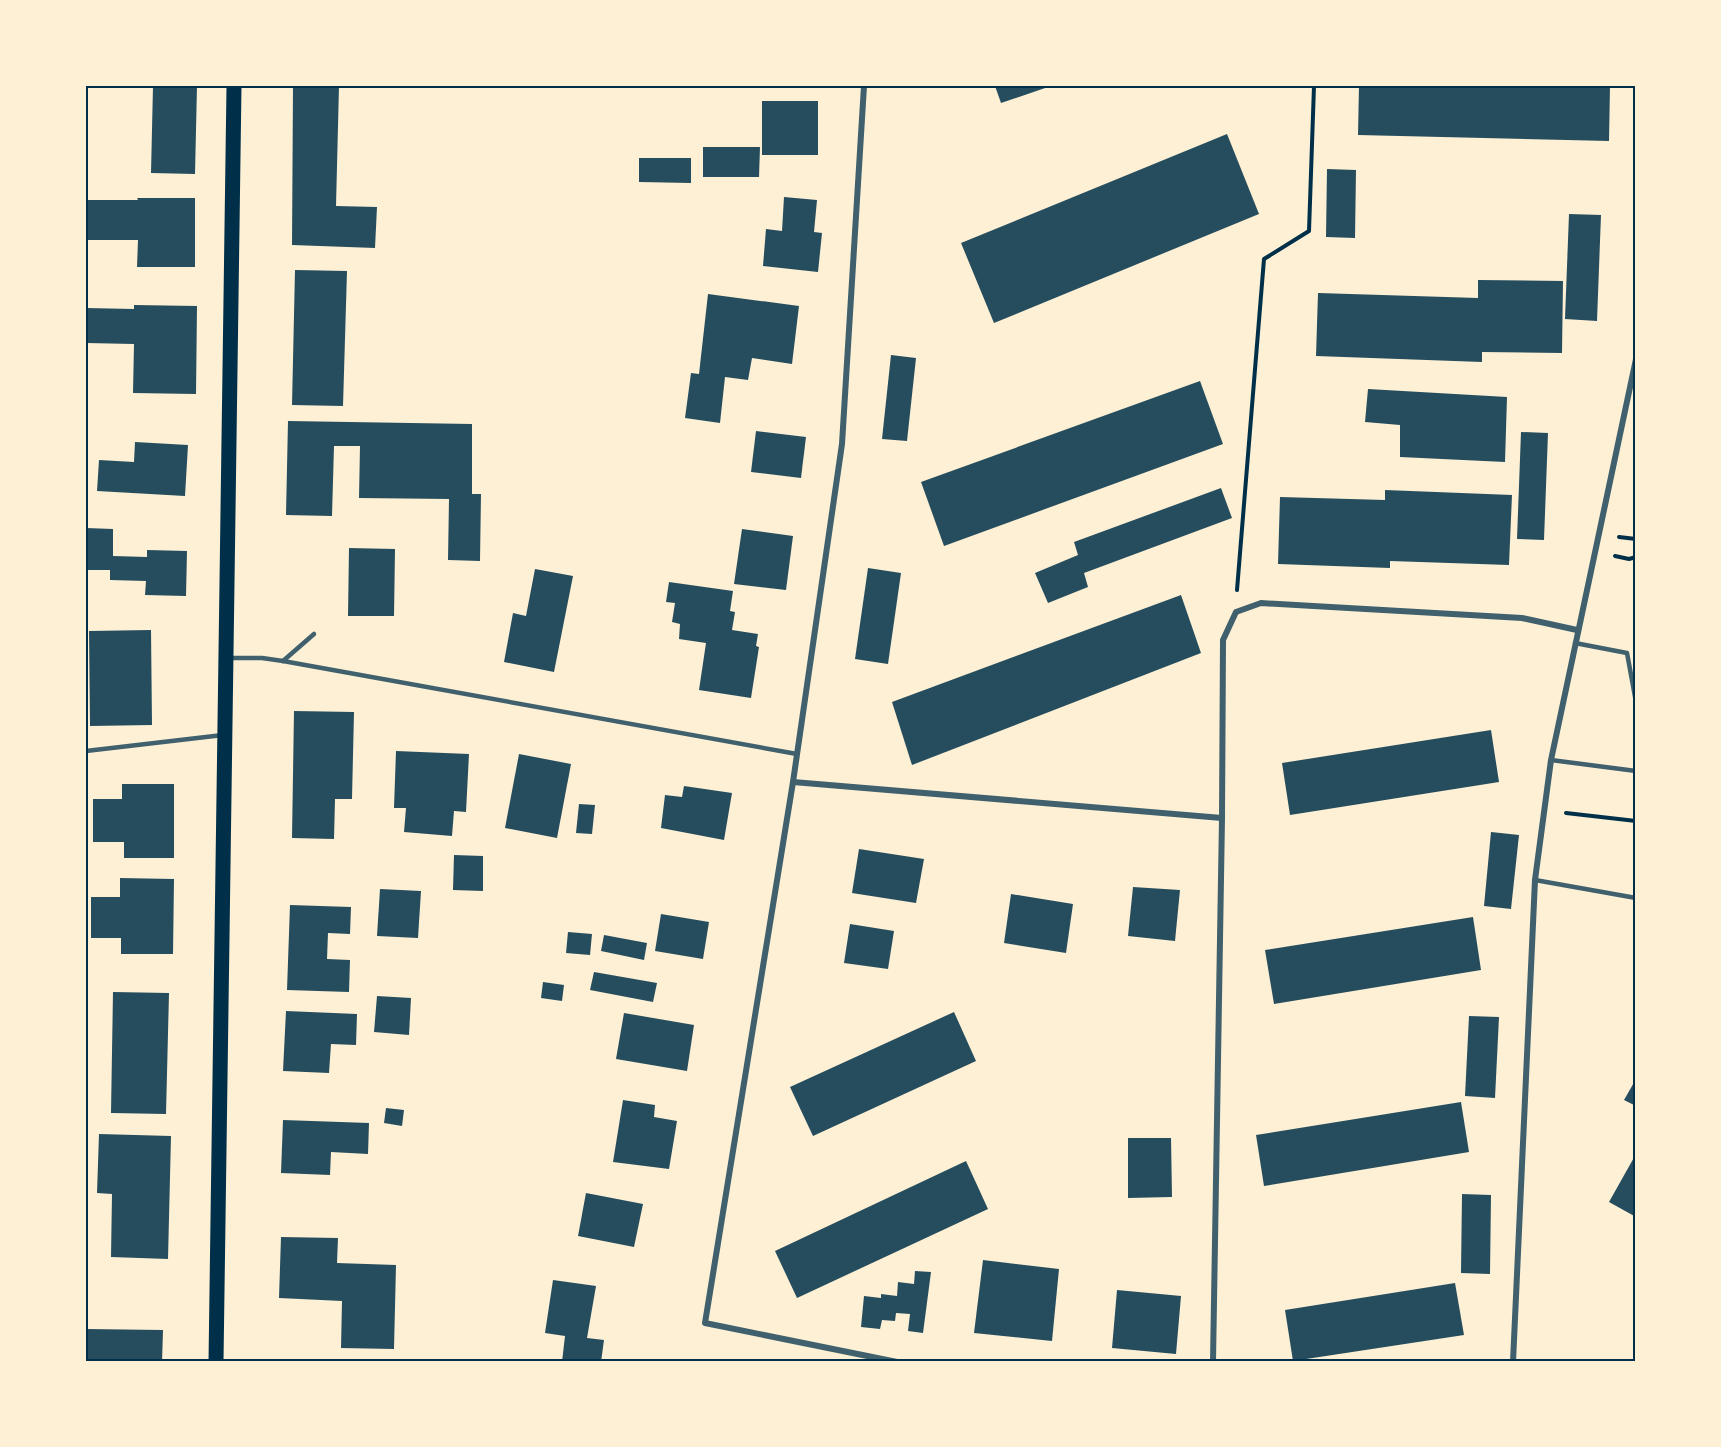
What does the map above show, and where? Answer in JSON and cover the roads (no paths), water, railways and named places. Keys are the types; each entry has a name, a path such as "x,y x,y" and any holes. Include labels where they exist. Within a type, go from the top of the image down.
{"main road":[{"path":"216,1362 224,658 234,86"}],"street":[{"path":"864,86 842,444 793,782 705,1323 897,1362"},
{"path":"1513,1362 1535,880 1551,760 1635,359"},
{"path":"1214,1362 1222,818 1222,640 1236,612 1261,603 1522,618 1577,630"},
{"path":"793,782 1222,818"}],"lane":[{"path":"283,661 314,634"},
{"path":"1574,642 1627,653 1635,702"},
{"path":"224,658 262,658 283,661 797,754"},
{"path":"86,751 223,735"},
{"path":"1551,760 1635,771"},
{"path":"1535,880 1635,898"}]}
